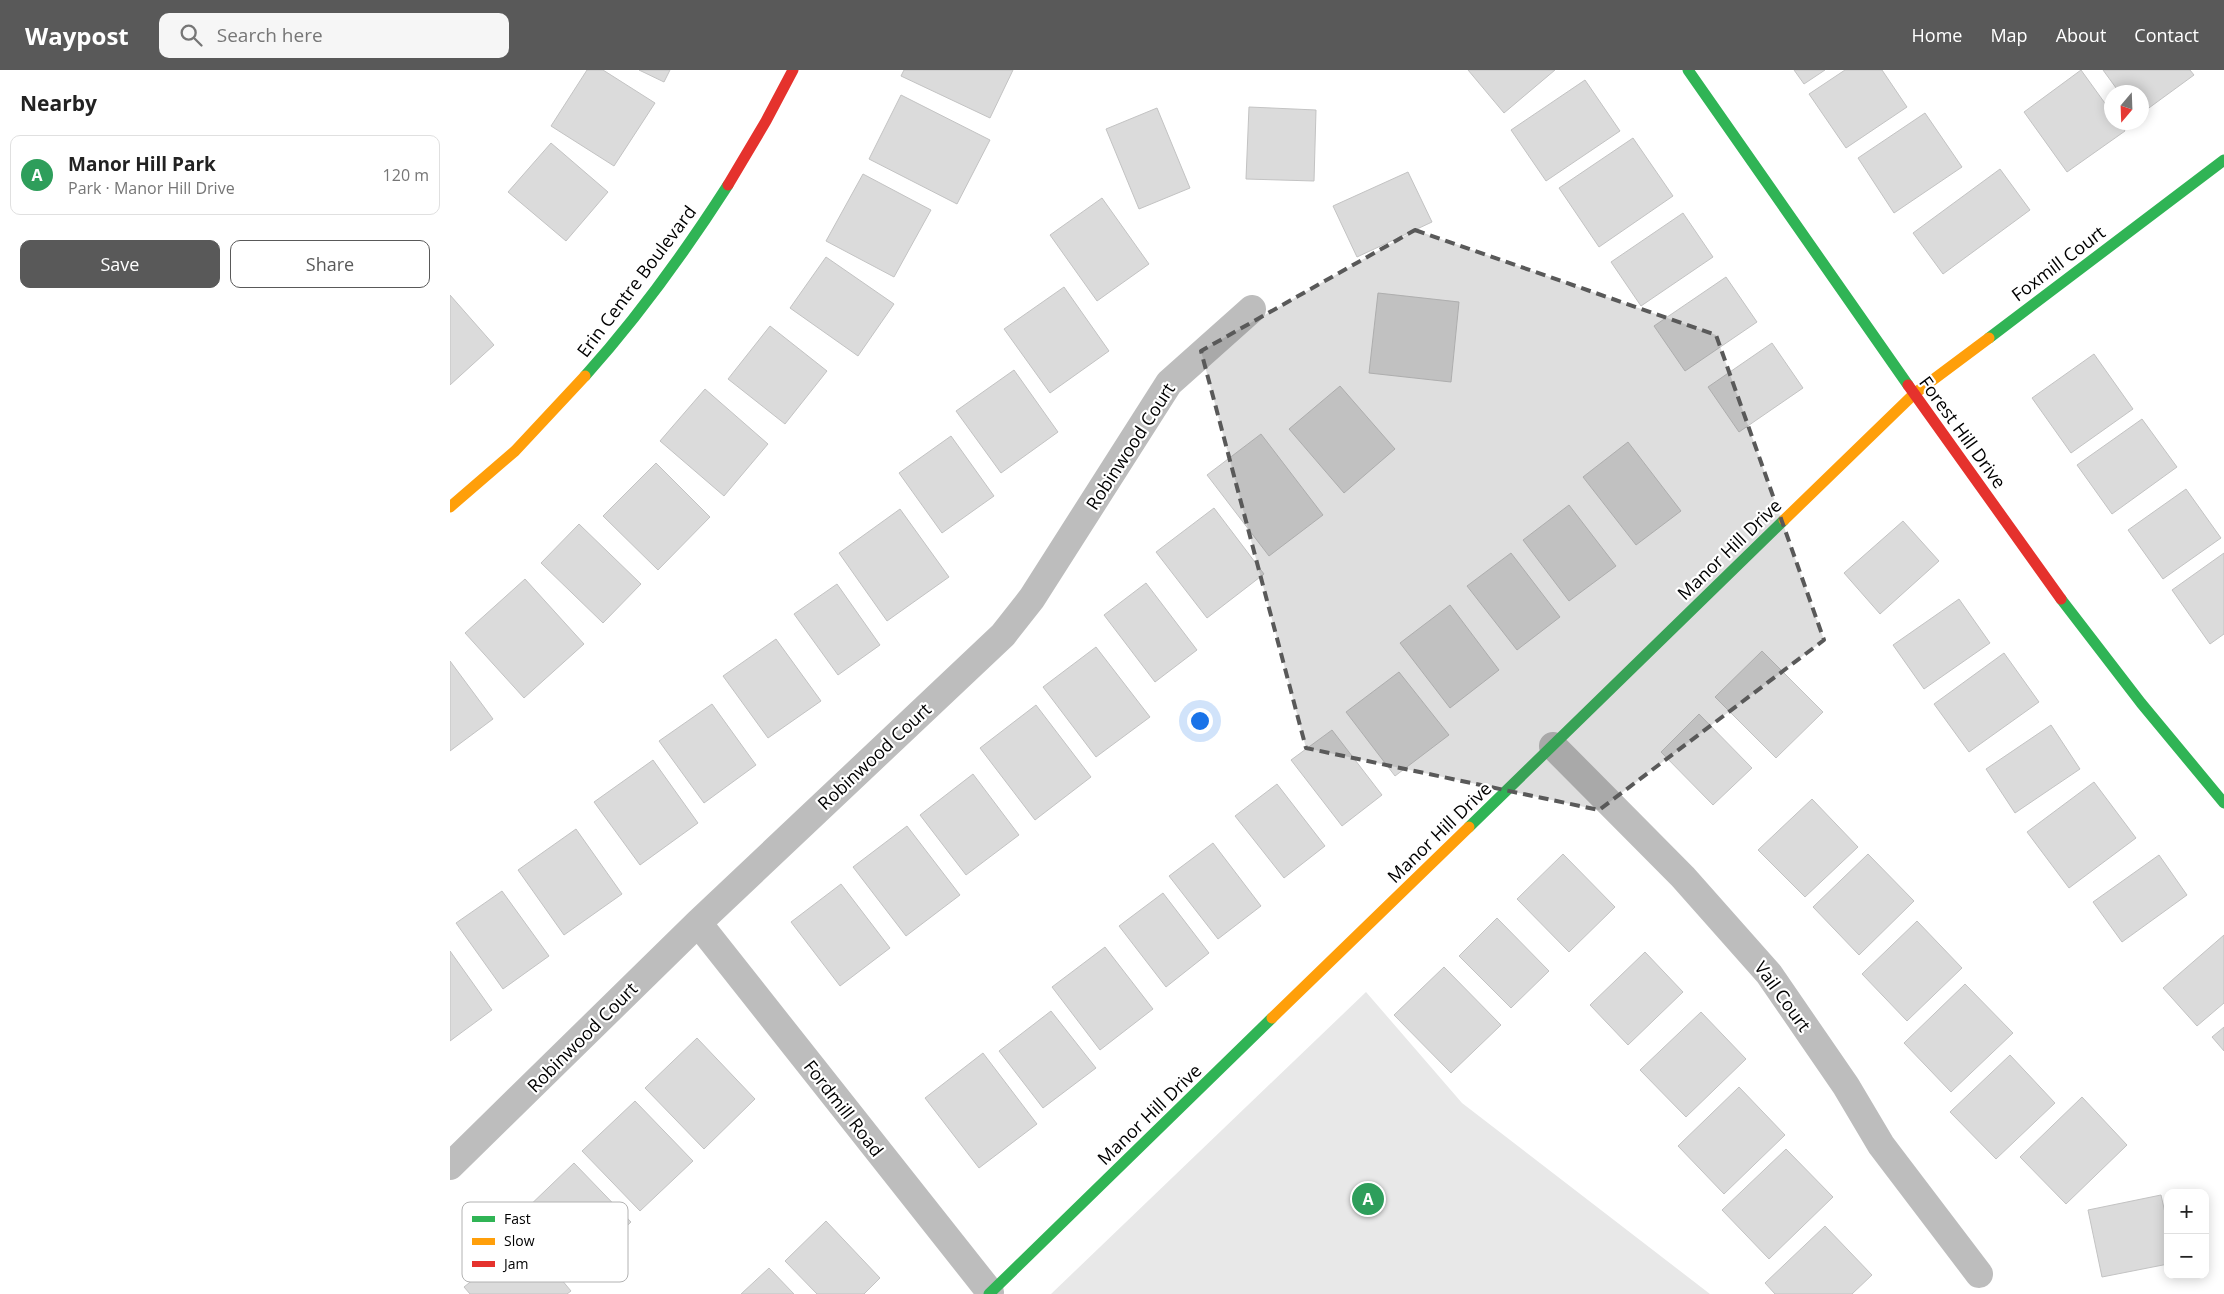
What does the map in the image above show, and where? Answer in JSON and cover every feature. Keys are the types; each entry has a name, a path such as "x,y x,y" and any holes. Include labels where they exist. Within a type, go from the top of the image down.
{"street":[{"name":"Erin Centre Boulevard","path":"450,507 522,444 623,333 672,268 733,178 793,70"},
{"name":"Forest Hill Drive","path":"1688,70 1914,394 2110,666 2182,756 2224,803"},
{"name":"Foxmill Court","path":"1914,394 2224,160"},
{"name":"Robinwood Court","path":"450,1166 698,923 1003,635 1032,598 1169,382 1252,309"},
{"name":"Manor Hill Drive","path":"989,1293 1914,394"},
{"name":"Vail Court","path":"1553,746 1683,877 1770,974 1846,1086 1881,1145 1979,1274"},
{"name":"Fordmill Road","path":"698,923 989,1293"}],"highlighted area":[{"path":"1415,230 1716,335 1824,640 1599,810 1306,748 1201,351"}],"shaded area":[{"path":"1366,992 1462,1103 1710,1294 1051,1294"}],"building":[{"path":"587,70 603,70 655,103 614,166 551,126"},
{"path":"639,70 670,70 664,82"},
{"path":"904,70 1013,70 990,118 901,76"},
{"path":"1468,70 1555,70 1504,113"},
{"path":"1794,70 1825,70 1804,84"},
{"path":"1845,70 1882,70 1907,107 1846,148 1809,94"},
{"path":"2081,70 2104,102 2104,130 2125,131 2067,172 2024,112"},
{"path":"2103,70 2190,70 2194,75 2149,108 2149,85 2114,85"},
{"path":"1585,80 1620,131 1546,181 1511,130"},
{"path":"901,95 990,140 957,204 869,159"},
{"path":"1249,107 1316,110 1314,181 1246,179"},
{"path":"1157,108 1190,188 1139,209 1106,129"},
{"path":"1925,113 1962,167 1894,213 1858,158"},
{"path":"1633,138 1673,196 1599,247 1559,188"},
{"path":"551,143 608,192 566,241 508,192"},
{"path":"2000,169 2030,210 1943,274 1913,233"},
{"path":"1408,172 1432,222 1357,257 1333,206"},
{"path":"863,174 931,210 894,277 826,241"},
{"path":"1102,198 1149,264 1097,301 1050,235"},
{"path":"1683,213 1713,257 1641,306 1611,262"},
{"path":"826,257 894,304 858,356 790,308"},
{"path":"1726,277 1757,322 1685,371 1654,326"},
{"path":"1064,287 1109,351 1050,393 1004,329"},
{"path":"1378,293 1459,302 1451,382 1369,373"},
{"path":"450,295 494,345 450,385"},
{"path":"770,326 827,371 785,424 728,379"},
{"path":"1772,343 1803,388 1739,432 1708,387"},
{"path":"2094,354 2133,409 2071,453 2032,398"},
{"path":"1014,370 1058,432 1001,473 956,411"},
{"path":"1340,386 1395,449 1344,493 1289,429"},
{"path":"705,389 768,444 724,496 660,441"},
{"path":"2142,419 2177,467 2112,514 2077,465"},
{"path":"1261,434 1323,515 1269,556 1207,475"},
{"path":"951,436 994,496 942,533 899,473"},
{"path":"1628,442 1681,511 1636,545 1583,477"},
{"path":"656,463 710,517 658,570 603,516"},
{"path":"2186,489 2221,538 2163,579 2128,530"},
{"path":"1569,505 1616,566 1569,601 1523,540"},
{"path":"1214,508 1264,574 1207,618 1156,552"},
{"path":"900,509 949,577 887,621 839,553"},
{"path":"1903,521 1939,561 1880,614 1844,573"},
{"path":"579,524 641,584 603,623 541,563"},
{"path":"1511,553 1560,617 1517,650 1467,586"},
{"path":"2224,553 2224,634 2210,644 2172,590"},
{"path":"525,579 584,644 524,698 465,633"},
{"path":"1146,583 1197,650 1155,682 1104,615"},
{"path":"837,584 880,645 838,675 794,614"},
{"path":"1959,599 1990,643 1924,689 1893,645"},
{"path":"1450,605 1499,670 1450,708 1400,643"},
{"path":"776,639 821,701 768,738 723,676"},
{"path":"1096,647 1150,717 1096,757 1043,687"},
{"path":"1762,651 1823,712 1776,758 1715,697"},
{"path":"2004,653 2039,702 1969,752 1934,704"},
{"path":"450,661 493,719 450,751"},
{"path":"1399,672 1449,735 1395,776 1346,712"},
{"path":"712,704 756,765 704,803 659,741"},
{"path":"1036,705 1091,777 1035,820 980,748"},
{"path":"1699,714 1752,768 1713,805 1661,752"},
{"path":"2051,725 2080,769 2015,813 1986,769"},
{"path":"1332,730 1382,795 1342,826 1291,760"},
{"path":"653,760 698,823 640,865 594,802"},
{"path":"973,774 1019,835 966,875 920,815"},
{"path":"2094,782 2136,838 2069,888 2027,832"},
{"path":"1277,784 1325,846 1284,878 1235,816"},
{"path":"1812,799 1858,847 1805,897 1758,850"},
{"path":"907,826 960,895 906,936 853,867"},
{"path":"576,829 622,894 564,935 518,870"},
{"path":"1213,843 1261,906 1218,939 1169,876"},
{"path":"1563,854 1615,907 1569,952 1517,899"},
{"path":"1868,854 1914,901 1859,955 1813,907"},
{"path":"2159,855 2187,895 2122,942 2093,902"},
{"path":"841,884 890,948 840,986 791,922"},
{"path":"502,891 549,956 503,989 456,923"},
{"path":"1163,893 1209,953 1166,987 1119,926"},
{"path":"1497,918 1549,971 1511,1008 1459,956"},
{"path":"1917,921 1962,968 1907,1021 1862,974"},
{"path":"2224,935 2224,1003 2197,1026 2163,988"},
{"path":"1105,947 1153,1009 1100,1050 1052,987"},
{"path":"450,951 492,1010 450,1041"},
{"path":"1645,952 1683,992 1628,1045 1590,1005"},
{"path":"1444,967 1501,1025 1451,1073 1394,1015"},
{"path":"1965,984 2013,1033 1951,1092 1904,1043"},
{"path":"1051,1011 1096,1068 1043,1108 999,1051"},
{"path":"1701,1012 1746,1059 1686,1117 1640,1070"},
{"path":"2224,1027 2224,1051 2212,1037"},
{"path":"697,1038 755,1099 704,1149 645,1088"},
{"path":"983,1053 1037,1124 979,1168 925,1098"},
{"path":"2010,1055 2055,1103 1996,1159 1950,1112"},
{"path":"1739,1087 1785,1135 1724,1194 1678,1146"},
{"path":"2082,1097 2127,1145 2066,1204 2020,1157"},
{"path":"635,1101 693,1161 640,1211 582,1151"},
{"path":"1786,1149 1833,1197 1769,1259 1722,1210"},
{"path":"574,1163 612,1202 533,1202"},
{"path":"2161,1195 2164,1208 2164,1265 2102,1277 2088,1210"},
{"path":"826,1221 880,1278 864,1294 817,1294 785,1261"},
{"path":"1825,1226 1872,1275 1852,1294 1775,1294 1765,1283"},
{"path":"769,1268 794,1294 741,1294"},
{"path":"470,1282 564,1282 571,1291 567,1294 470,1294 464,1287"}],"traffic: fast":[{"path":"1688,70 1908,385"},
{"path":"1989,338 2224,160"},
{"path":"585,376 624,331 660,283 728,185"},
{"path":"1469,827 1784,520"},
{"path":"2061,599 2141,703 2224,803"},
{"path":"989,1294 1272,1018"}],"traffic: slow":[{"path":"1784,520 1914,394 1989,338"},
{"path":"450,507 515,451 585,376"},
{"path":"1272,1018 1469,827"}],"traffic: jam":[{"path":"728,185 766,121 793,70"},
{"path":"1908,385 2061,599"}],"place":[{"name":"Manor Hill Park","path":"1368,1199"}]}
